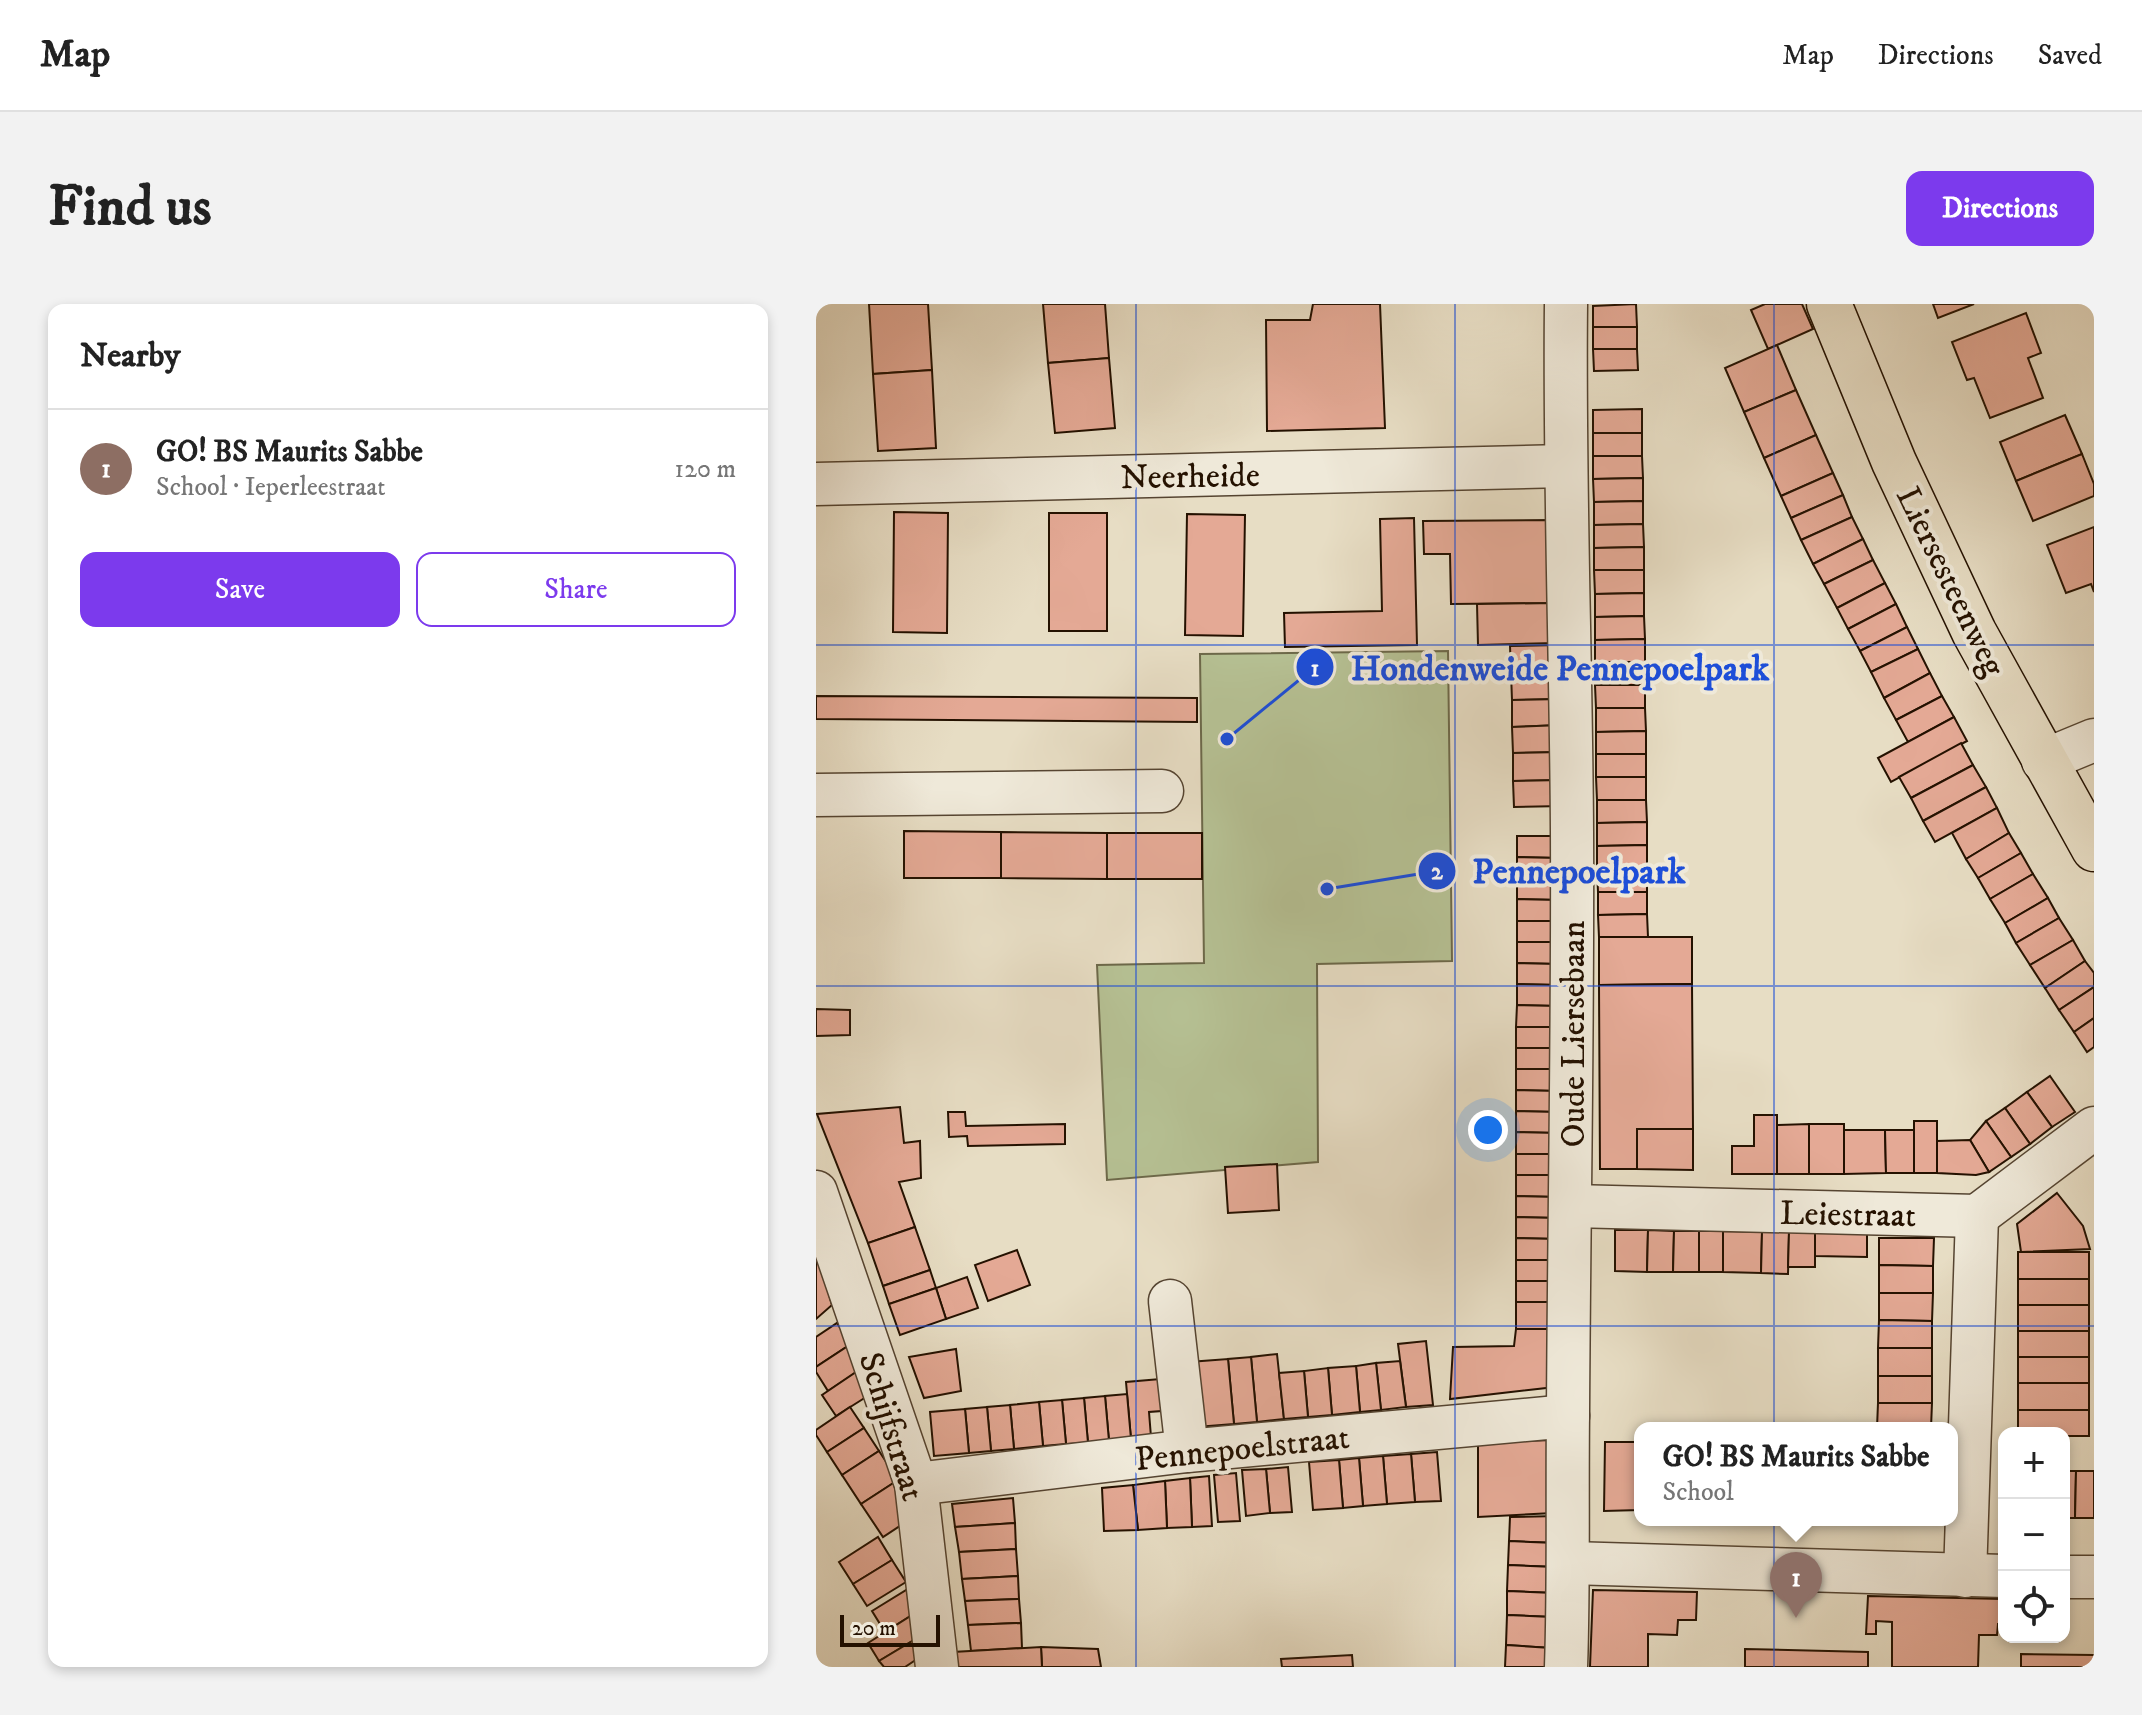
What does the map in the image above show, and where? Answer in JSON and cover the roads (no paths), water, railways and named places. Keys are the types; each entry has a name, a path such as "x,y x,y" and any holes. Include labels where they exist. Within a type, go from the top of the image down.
{"main road":[{"name":"Liersesteenweg","path":"1829,304 1894,462 1974,632 2094,849"}],"street":[{"name":"Oude Liersebaan","path":"1566,304 1564,466 1572,829 1572,1206 1568,1416 1570,1563 1566,1667"},
{"name":"Neerheide","path":"816,484 1564,466"},
{"path":"2043,761 2094,740"},
{"path":"816,795 1162,791"},
{"path":"1570,1563 1985,1576 1977,1216 2094,1128"},
{"name":"Schijfstraat","path":"816,1192 916,1484 937,1667"},
{"name":"Leiestraat","path":"1572,1206 1977,1216"},
{"path":"1170,1301 1187,1451"},
{"name":"Pennepoelstraat","path":"916,1484 1187,1451 1568,1416"},
{"path":"2070,1577 2094,1577"}],"place":[{"name":"Hondenweide Pennepoelpark","path":"1227,739"},
{"name":"Pennepoelpark","path":"1327,889"},
{"name":"GO! BS Maurits Sabbe","path":"1796,1618"}]}
